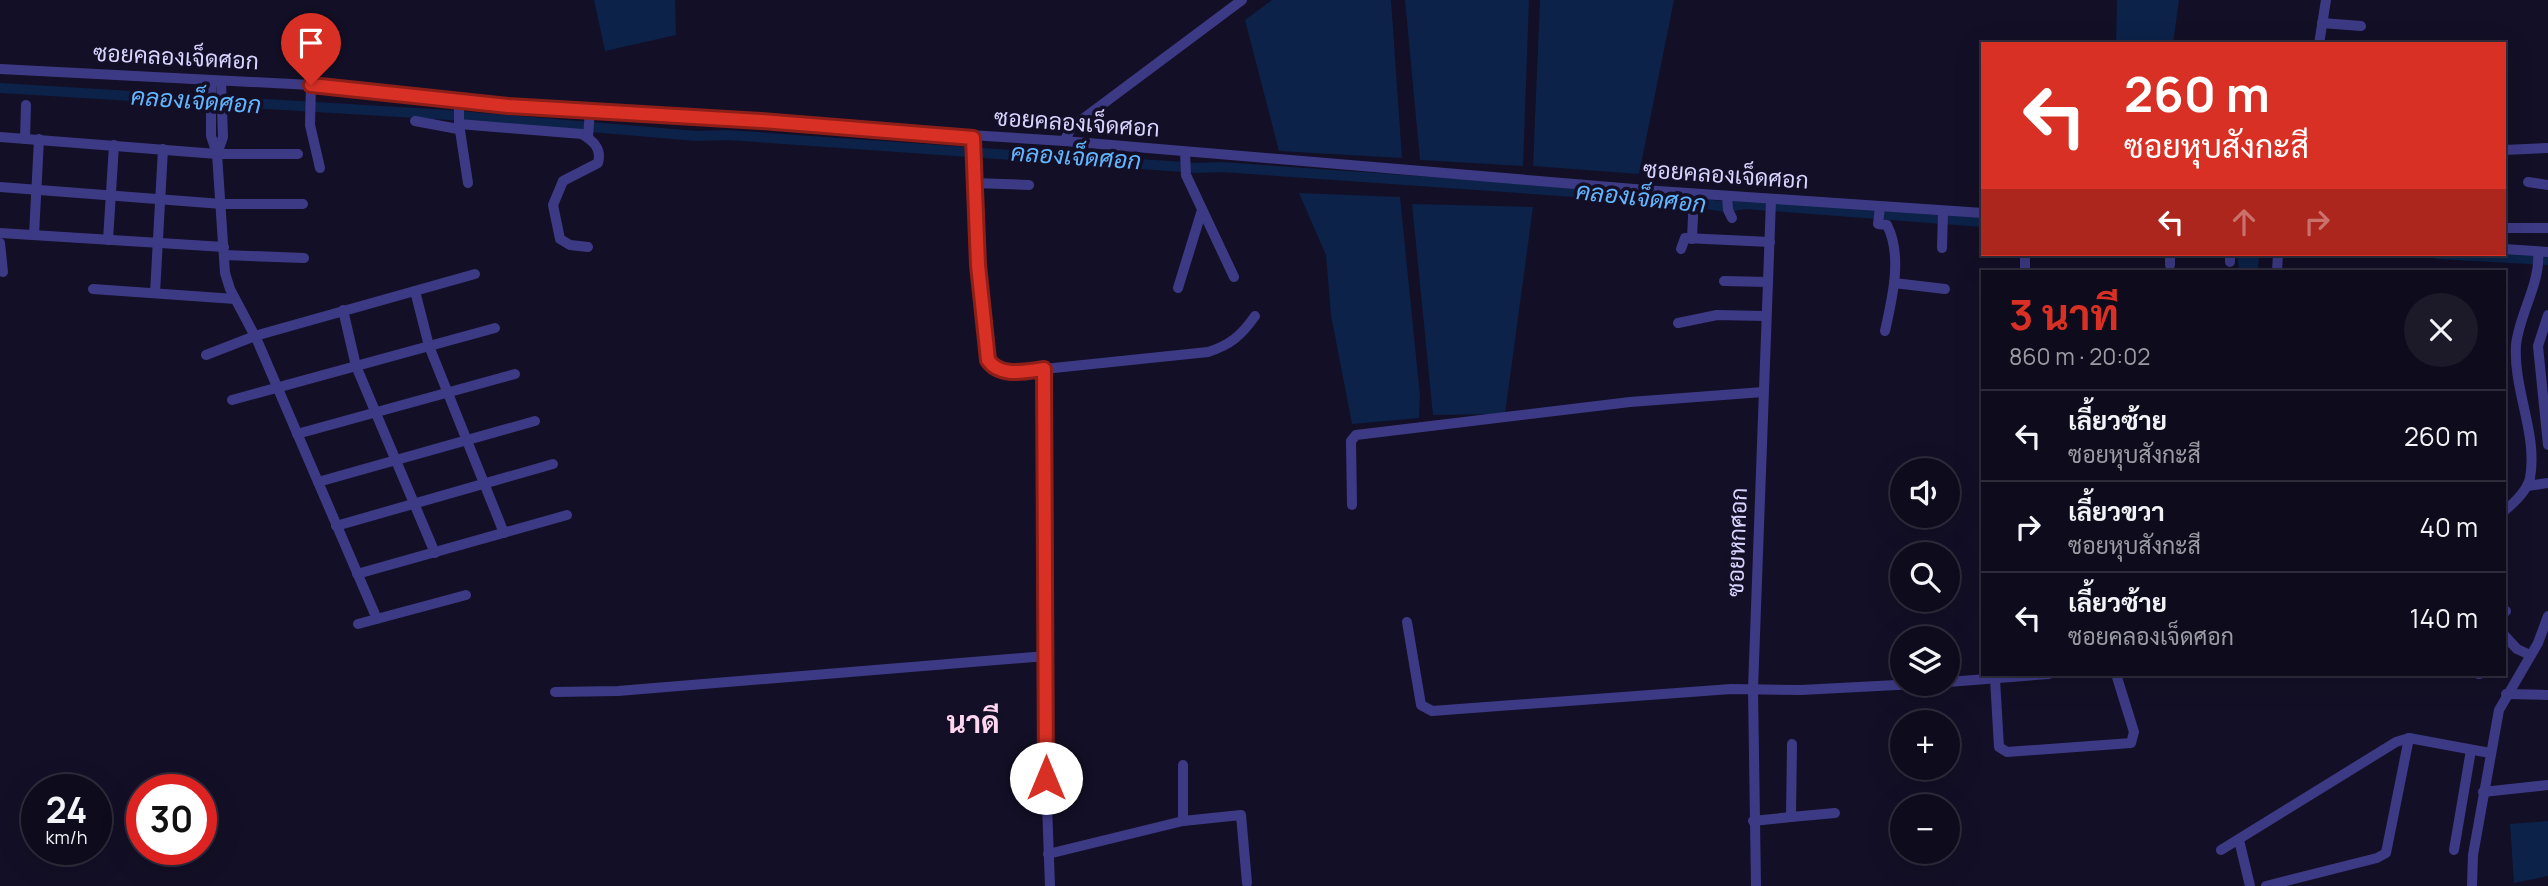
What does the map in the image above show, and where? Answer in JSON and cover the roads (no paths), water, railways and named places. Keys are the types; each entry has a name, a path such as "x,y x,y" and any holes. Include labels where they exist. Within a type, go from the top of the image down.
{"street":[{"path":"1064,141 1072,127 1242,0"},
{"path":"2319,42 2326,0"},
{"path":"2322,23 2361,26"},
{"name":"ซอยคลองเจ็ดศอก","path":"0,69 217,86 310,90 458,117 590,111 973,141 1064,141 1185,160 1694,201 1728,206 1771,200 1879,213 1981,214"},
{"path":"217,86 211,111 211,136 217,154 225,273 235,299 255,336 377,619"},
{"path":"217,86 224,112 223,137 217,154"},
{"path":"310,90 310,125 320,168"},
{"path":"25,139 26,105"},
{"path":"588,247 570,245 560,239 553,205 563,181 598,163 600,156 595,142 588,134 590,111"},
{"path":"458,117 468,183"},
{"path":"415,121 458,117 588,134"},
{"path":"0,137 217,154 299,154"},
{"path":"34,235 39,139"},
{"path":"973,141 978,265 988,360 997,370 1006,372 1044,369 1208,352 1226,346 1242,335 1255,316"},
{"path":"108,240 114,145"},
{"path":"2506,150 2548,148"},
{"path":"156,293 163,149"},
{"path":"1185,160 1202,210 1234,277"},
{"path":"2528,182 2548,185"},
{"path":"974,183 1029,184"},
{"path":"0,187 222,204 303,204"},
{"name":"ซอยหกศอก","path":"1756,886 1748,689 1763,392 1757,315 1760,242 1771,200"},
{"path":"1692,239 1694,201"},
{"path":"1178,288 1202,210"},
{"path":"1942,248 1943,212"},
{"path":"1879,213 1878,224 1887,225 1891,232 1894,283 1885,331"},
{"path":"2506,228 2548,228"},
{"path":"0,233 157,243 304,258"},
{"path":"1681,249 1682,240 1692,239 1760,242"},
{"path":"0,243 3,272"},
{"path":"2506,249 2541,257 2516,343 2516,374 2531,462 2527,486 2506,509"},
{"path":"206,355 255,336 475,274"},
{"path":"1724,281 1759,281"},
{"path":"1894,283 1945,289"},
{"path":"93,289 235,299"},
{"path":"415,290 429,346 504,533"},
{"path":"343,310 356,366 377,412 412,504 435,553"},
{"path":"1678,323 1717,315 1757,315"},
{"path":"2548,315 2538,346 2548,445"},
{"path":"232,400 495,328"},
{"path":"1044,369 1039,657 1050,886"},
{"path":"297,434 515,374"},
{"path":"1352,505 1351,441 1356,435 1630,402 1763,392"},
{"path":"317,482 535,421"},
{"path":"336,526 554,464"},
{"path":"2527,486 2548,483"},
{"path":"357,574 567,515"},
{"path":"358,624 466,596"},
{"path":"2472,886 2473,855 2499,710 2530,655 2548,615"},
{"path":"1407,622 1419,697 1426,710 1624,699 1731,689 1801,690 1890,685"},
{"path":"2506,641 2530,655"},
{"path":"555,692 618,691 1039,657"},
{"path":"1960,681 2022,676"},
{"path":"1995,678 1999,747 2007,752 2131,743 2134,732 2117,676"},
{"path":"2506,694 2548,695"},
{"path":"2221,850 2396,742 2409,738 2490,753"},
{"path":"2266,886 2386,853 2409,738"},
{"path":"1791,817 1792,744"},
{"path":"2455,850 2471,750"},
{"path":"1183,765 1183,821"},
{"path":"2483,792 2548,785"},
{"path":"1753,821 1835,813"},
{"path":"1048,854 1183,821 1241,815 1247,883"},
{"path":"2239,840 2250,886"}],"water":[{"path":"594,0 675,0 676,35 605,51"},
{"path":"1272,0 1391,0 1402,158 1279,151 1245,20"},
{"path":"1405,0 1529,0 1523,166 1420,160"},
{"path":"1540,0 1674,0 1639,174 1533,166"},
{"path":"2117,0 2179,0 2173,42 2116,42"},
{"path":"1299,193 1400,197 1420,396 1419,418 1352,424 1331,315 1326,255"},
{"path":"1412,204 1533,207 1505,414 1433,415"},
{"path":"2237,256 2259,256 2258,270 2239,270"},
{"path":"2548,821 2548,876 2514,883 2510,824"}],"waterway":[{"name":"คลองเจ็ดศอก","path":"0,88 449,115 697,136 727,135 1197,168 1221,167 1660,198 1727,207 1745,204 1981,222"},
{"name":"คลองเจ็ดศอก","path":"2474,256 2548,260"}],"district":[{"name":"นาดี","path":"973,723"}]}
